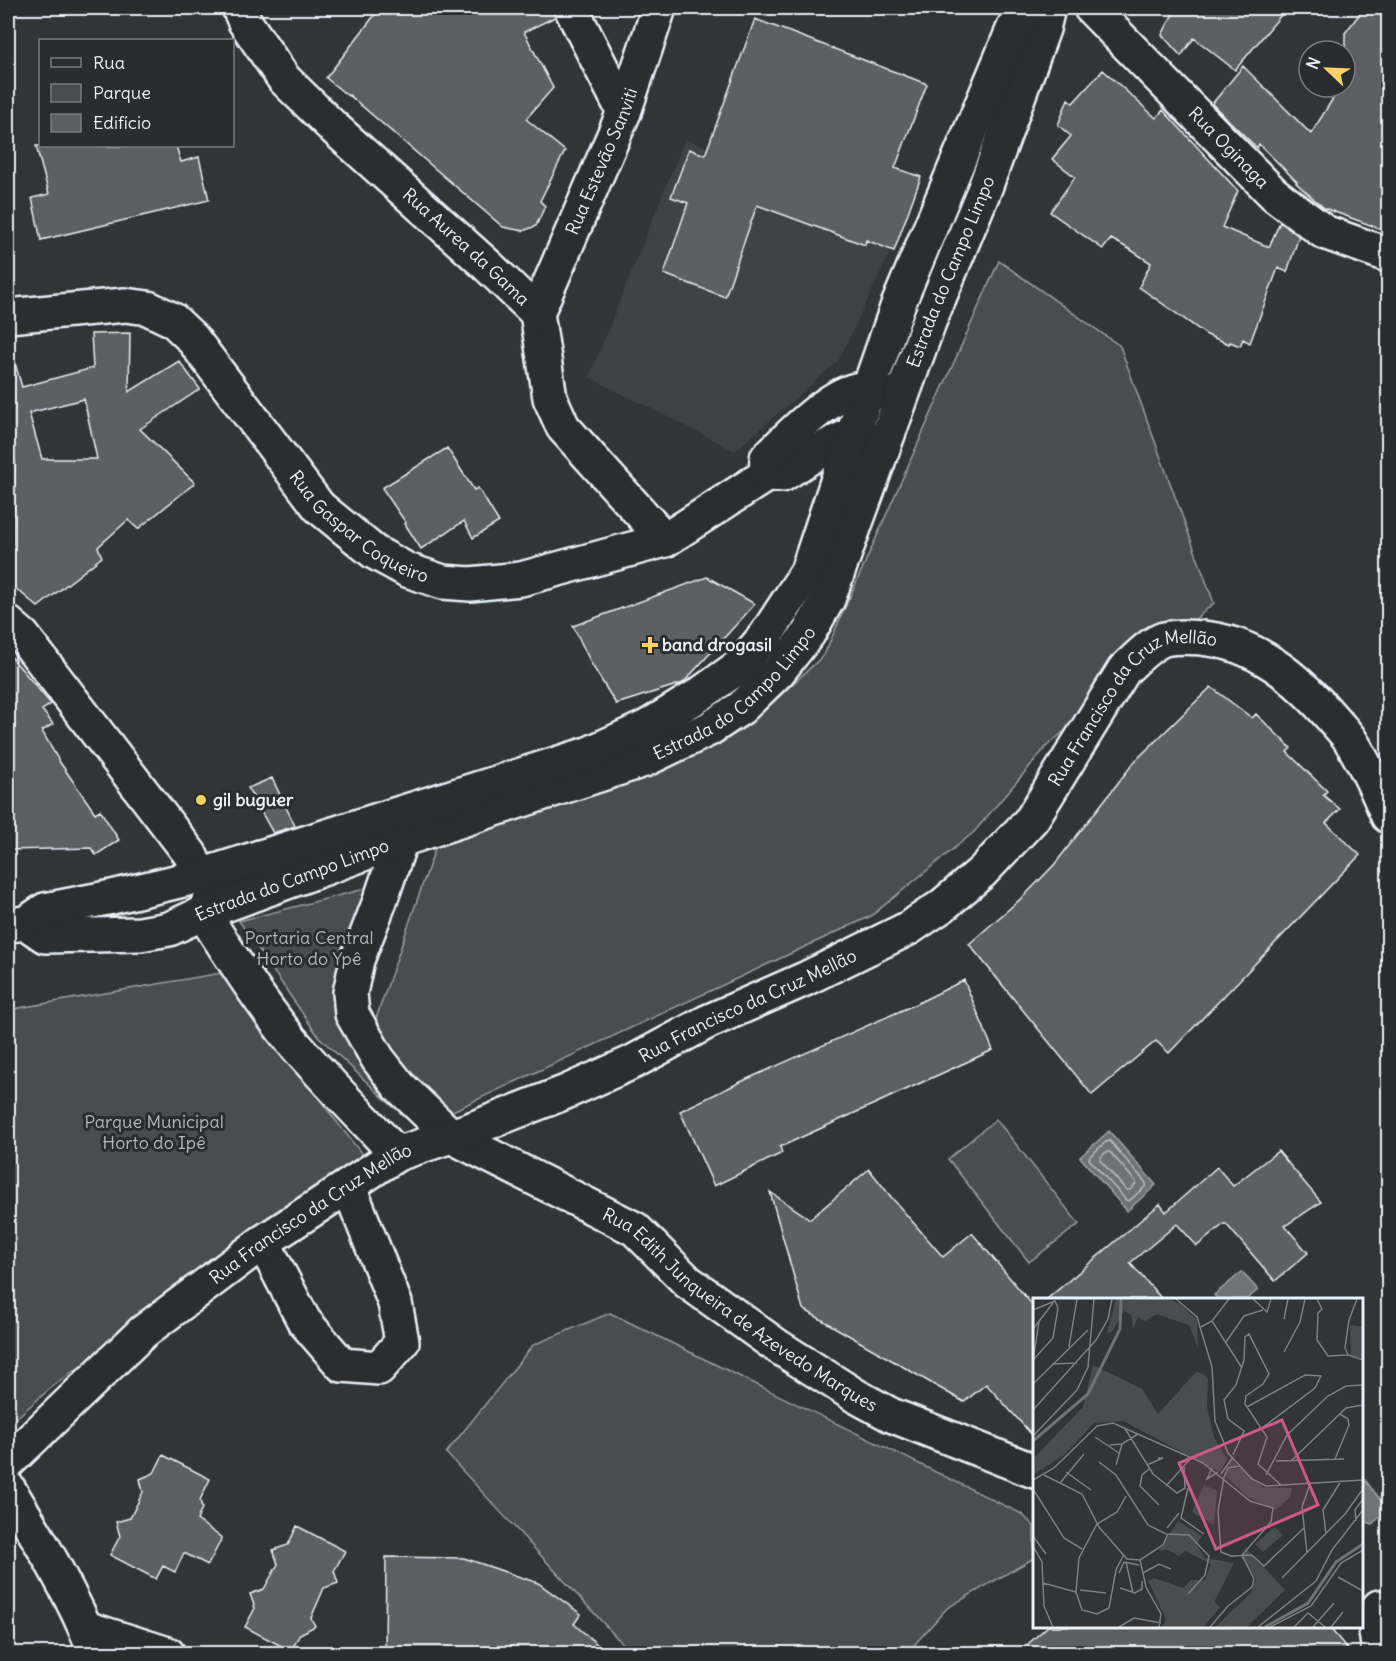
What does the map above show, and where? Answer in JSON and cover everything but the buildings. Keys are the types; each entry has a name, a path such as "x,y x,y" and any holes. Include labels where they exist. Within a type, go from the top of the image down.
{"street":[{"name":"Rua Aurea da Gama","path":"239,8 245,22 284,79 332,126 537,313 550,398 563,427 665,540"},
{"path":"571,8 624,112"},
{"name":"Rua Estevão Sanviti","path":"537,313 624,112 659,8"},
{"name":"Estrada do Campo Limpo","path":"17,924 45,910 200,876 588,754 647,727 699,695 741,665 766,635 807,572 898,305 1015,26 1030,8"},
{"name":"Estrada do Campo Limpo","path":"17,924 45,936 140,934 169,929 203,913 401,840 644,760 709,729 741,708 778,672 808,634 828,599 929,322 986,188 1043,29 1048,8"},
{"name":"Rua Oginaga","path":"1091,8 1274,194 1324,232 1389,255"},
{"name":"Rua Gaspar Coqueiro","path":"8,312 125,305 148,308 173,320 192,338 319,507 374,552 407,570 443,582 470,584 521,579 665,540 766,475 782,475 828,446 853,434"},
{"path":"766,475 767,458 820,408 849,392 869,388 901,399"},
{"path":"853,434 885,444"},
{"path":"8,623 23,636 190,854 200,876"},
{"name":"Rua Francisco da Cruz Mellão","path":"8,1462 143,1332 263,1242 397,1154 566,1092 633,1062 706,1022 805,979 909,928 942,906 982,872 1032,819 1124,670 1143,651 1162,640 1183,636 1231,643 1253,651 1277,667 1312,696 1347,736 1370,775 1389,816"},
{"name":"Rua Edith Junqueira de Azevedo Marques","path":"401,840 357,960 350,993 352,1014 378,1059 399,1086 451,1136 635,1229 688,1282 777,1346 856,1396 891,1415 1033,1469"},
{"path":"260,857 248,880 215,893 203,913 251,986 289,1037 397,1154"},
{"path":"263,1242 304,1321 342,1365 379,1368 402,1342 395,1303 349,1187"},
{"path":"8,1488 49,1555 91,1641 168,1653"},
{"path":"1376,1602 1379,1653"}],"shaded area":[{"path":"685,139 906,219 839,360 735,451 589,377"}],"green space":[{"path":"999,261 1120,346 1214,603 1047,746 974,832 871,916 444,1115 372,1030 438,840 755,719 824,655"},
{"name":"Portaria Central Horto do Ypê","path":"372,887 343,981 378,1059 393,1107 318,1036 239,921"},
{"name":"Parque Municipal Horto do Ipê","path":"221,973 365,1158 52,1387 8,1425 8,1010"},
{"path":"996,1119 1079,1224 1029,1262 948,1159"},
{"path":"610,1313 1022,1514 1033,1525 1033,1559 947,1608 907,1653 631,1653 446,1453 533,1345"}],"water":[{"path":"1109,1131 1156,1185 1127,1211 1080,1157"},
{"path":"1242,1272 1258,1290 1248,1298 1217,1298 1214,1295"},
{"path":"1363,1477 1388,1510 1372,1524 1363,1521"}],"place":[{"name":"band drogasil","path":"650,645"},
{"name":"gil buguer","path":"201,800"}]}
